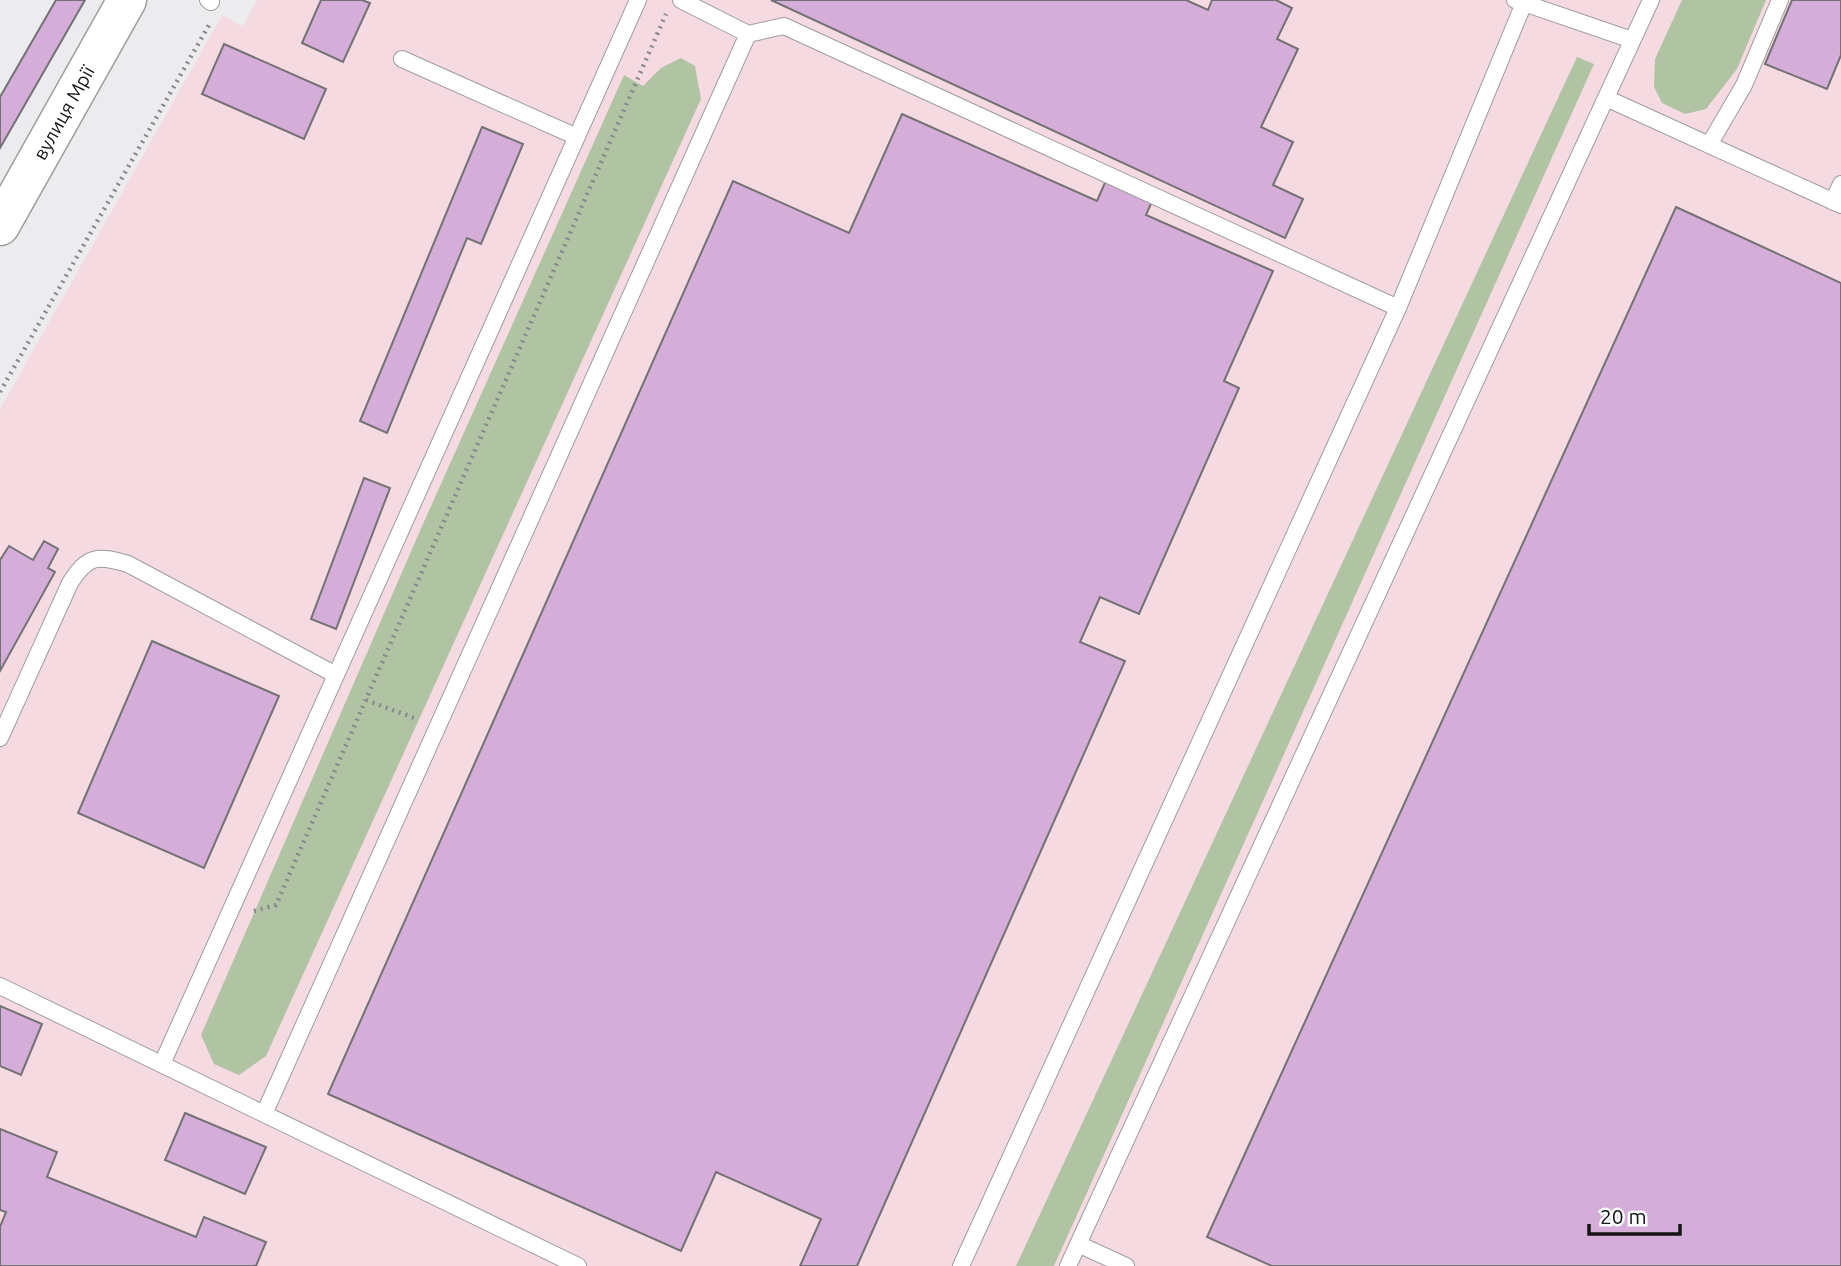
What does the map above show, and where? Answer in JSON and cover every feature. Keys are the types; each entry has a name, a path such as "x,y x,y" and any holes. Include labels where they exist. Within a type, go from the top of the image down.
{"street":[{"name":"вулиця Мрії","path":"0,226 127,0"}],"lane":[{"path":"162,1064 638,0"},
{"path":"681,0 748,34 784,26 1398,309"},
{"path":"1068,1266 1651,0"},
{"path":"1709,145 1744,85 1780,0"},
{"path":"961,1266 1398,309 1519,2 1632,40"},
{"path":"264,1114 748,34"},
{"path":"402,59 577,137"},
{"path":"1606,98 1837,203 1841,184"},
{"path":"0,738 70,583 82,564 104,557 128,564 336,675"},
{"path":"0,986 578,1266"},
{"path":"1078,1244 1126,1266"}],"path":[{"path":"228,918 276,905 667,12"},
{"path":"0,392 210,22"},
{"path":"366,699 437,727"}],"shaded area":[{"path":"257,0 1841,0 1841,1266 0,1266 0,409 222,15 243,26"}],"green space":[{"path":"1682,0 1766,0 1737,69 1706,109 1685,114 1662,103 1654,87 1655,59"},
{"path":"1577,57 1594,64 1054,1266 1016,1266"},
{"path":"681,58 695,66 701,99 266,1056 239,1075 214,1064 201,1035 419,533 624,75 643,86 661,68"}],"building":[{"path":"56,0 85,0 0,148 0,97"},
{"path":"321,0 362,0 370,3 343,62 302,43"},
{"path":"771,0 1186,0 1208,10 1212,0 1276,0 1292,8 1277,39 1298,49 1261,127 1293,142 1273,185 1303,199 1285,238"},
{"path":"1792,0 1841,0 1841,55 1827,89 1765,64"},
{"path":"224,44 326,89 304,139 202,94"},
{"path":"902,114 1097,201 1107,178 1153,199 1146,215 1273,271 1224,381 1239,388 1139,614 1100,597 1080,642 1125,661 857,1266 800,1266 821,1219 716,1172 681,1251 328,1094 733,181 849,233"},
{"path":"482,127 523,144 481,244 467,238 387,433 360,421"},
{"path":"1676,207 1841,283 1841,1266 1272,1266 1207,1237"},
{"path":"364,478 390,488 336,629 311,619"},
{"path":"44,541 58,549 48,568 55,572 0,671 0,560 9,546 33,560"},
{"path":"152,641 279,696 204,868 78,813"},
{"path":"0,1006 42,1024 21,1075 0,1066"},
{"path":"185,1113 266,1147 245,1194 165,1160"},
{"path":"0,1129 57,1152 47,1177 196,1237 204,1217 266,1242 256,1266 0,1266 0,1227 6,1212 0,1210"}]}
